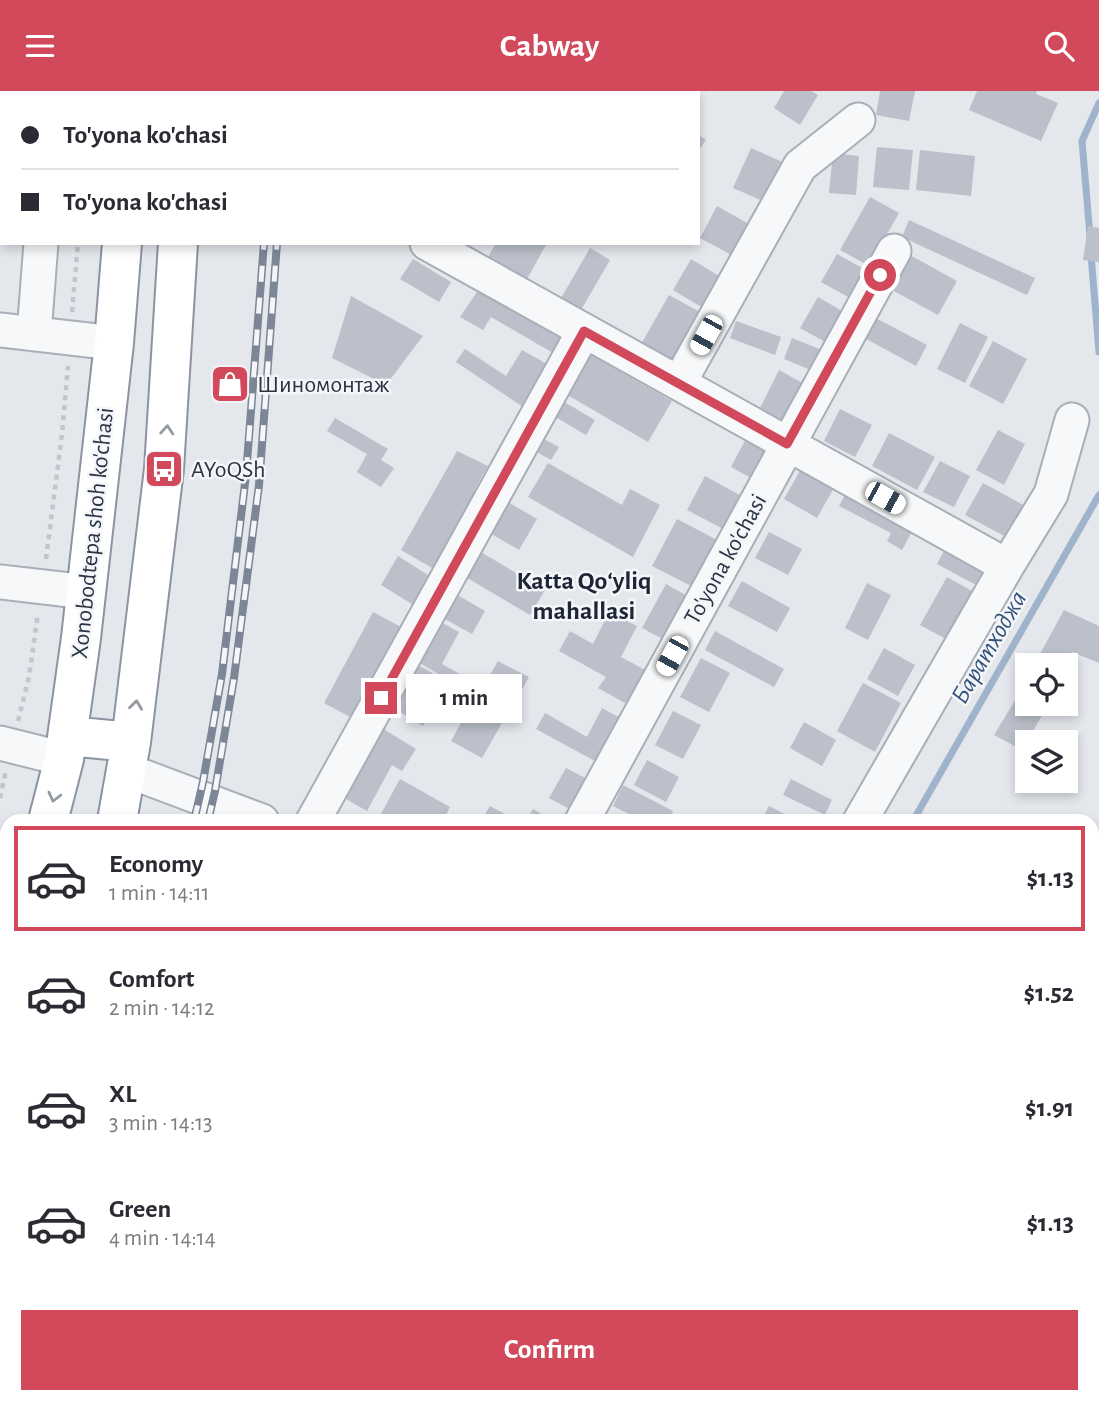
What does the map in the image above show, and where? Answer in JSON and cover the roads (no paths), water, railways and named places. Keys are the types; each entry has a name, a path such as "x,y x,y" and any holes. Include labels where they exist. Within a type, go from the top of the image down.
{"highway":[{"name":"Xonobodtepa shoh ko'chasi","path":"50,814 66,748 87,592 122,245"},
{"path":"118,814 129,756 164,469 178,245"},
{"path":"66,748 129,756"}],"street":[{"path":"678,383 800,166 858,120"},
{"path":"34,334 41,245"},
{"path":"431,245 1007,566"},
{"name":"To'yona ko'chasi","path":"586,814 894,251"},
{"path":"0,330 114,343"},
{"path":"317,814 584,331"},
{"path":"864,814 1051,494 1072,420"},
{"path":"0,582 87,592"},
{"path":"6,744 66,748"},
{"path":"129,756 248,814"}],"waterway":[{"name":"Баратходжа","path":"1090,236 1082,141 1099,103"},
{"name":"Баратходжа","path":"1091,255 1099,352"},
{"name":"Баратходжа","path":"917,814 1099,495"}],"railway":[{"path":"196,814 222,674 246,475 264,245"},
{"path":"210,814 234,678 259,485 277,245"}],"place":[{"name":"Шиномонтаж","path":"230,384"},
{"name":"AYoQSh","path":"164,469"}],"district":[{"name":"Katta Qoʻyliq mahallasi","path":"584,594"}]}
